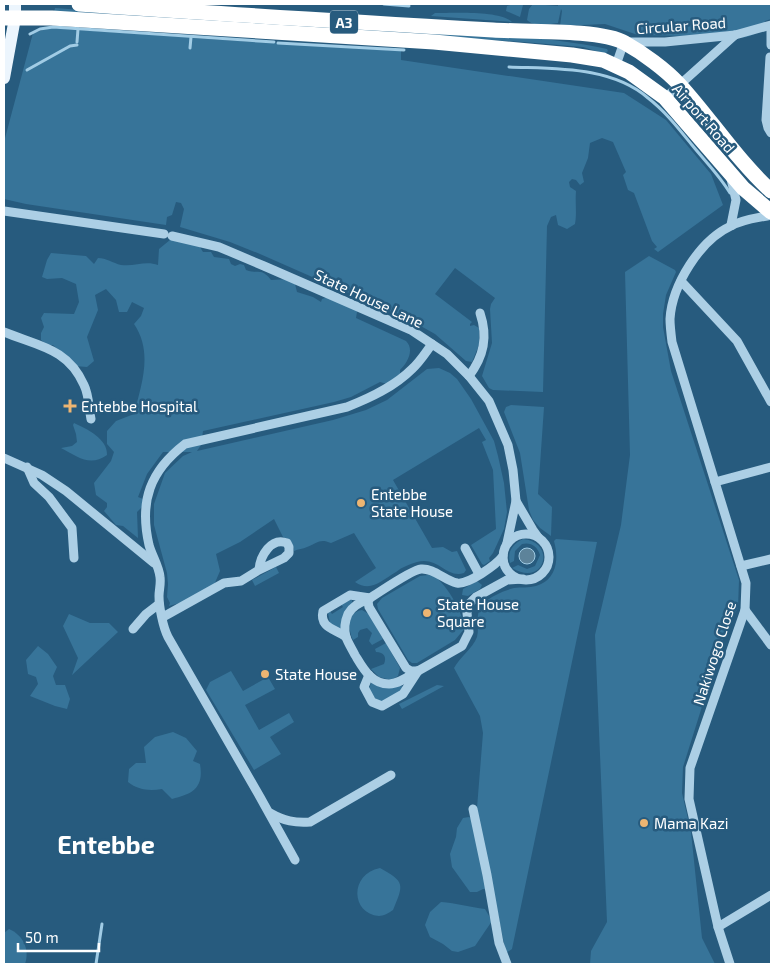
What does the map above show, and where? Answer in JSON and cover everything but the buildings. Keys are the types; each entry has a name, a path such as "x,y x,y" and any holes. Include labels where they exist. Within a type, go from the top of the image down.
{"highway":[{"name":"A3","path":"78,4 301,20 578,34 617,40"},
{"name":"A3","path":"11,13 96,21 434,42 572,55 609,62"},
{"name":"Airport Road","path":"617,40 664,69 679,84 747,168 771,191"},
{"name":"Airport Road","path":"609,62 648,85 665,98 743,188 771,213"}],"main road":[{"path":"4,78 11,13"}],"street":[{"name":"Circular Road","path":"609,62 617,40 665,42 735,35 771,25"},
{"path":"771,25 771,45"},
{"name":"Circular Road","path":"665,98 735,35"},
{"path":"770,57 766,120 771,133"},
{"path":"728,171 736,200 731,225 771,213"},
{"name":"State House Lane","path":"4,211 169,235 219,247 411,330 447,354 469,376 488,401 508,445 516,501"},
{"name":"Nakiwogo Close","path":"730,964 718,927 689,799 690,768 745,610 746,583 672,342 670,318 676,293 687,268 720,232 731,225"},
{"path":"681,281 738,341 771,402"},
{"path":"469,376 482,353 484,327 480,313"},
{"path":"4,332 62,355 73,367 85,386 92,419"},
{"path":"295,860 162,625 163,617 159,604 160,576 150,546 146,504 152,482 170,455 185,444 347,407 364,400 402,378 414,368 432,344"},
{"path":"4,458 42,475 88,507 157,565"},
{"path":"26,467 34,483 49,497 72,528 74,558"},
{"path":"715,482 771,467"},
{"path":"516,501 530,525 547,547 549,559 545,570 535,578 507,580 476,597 469,604 467,613 469,632 462,646 398,682 390,684 378,682 368,675 346,637 345,625 348,614 356,604 370,598 419,569 428,569 458,583 465,582 496,564 503,556 516,501"},
{"path":"507,543 514,537 522,534 531,534 539,538"},
{"path":"465,548 479,574"},
{"path":"503,556 504,564 508,571 515,577 523,579"},
{"path":"741,566 771,559"},
{"path":"163,617 224,583 241,581 258,570"},
{"path":"346,637 326,625 322,618 323,611 350,594 370,598"},
{"path":"370,598 368,602 369,607 406,668 411,671 418,670"},
{"path":"133,629 146,614 159,604"},
{"path":"745,610 771,645"},
{"path":"368,675 364,687 372,702 382,706 403,694 418,670"},
{"path":"269,813 289,821 299,823 310,822 391,775"},
{"path":"473,809 499,943 507,964"},
{"path":"718,927 771,895"}],"shaded area":[{"path":"513,4 523,5 520,17 506,11 507,6"},
{"path":"533,4 558,6 558,4 771,4 771,19 765,21 758,32 742,38 737,38 731,31 687,36 638,35 605,24 560,26 561,9 558,23 534,24 527,20 529,9"},
{"path":"55,8 311,26 555,40 607,49 608,51 605,54 583,47 523,42 54,12"},
{"path":"435,13 487,14 506,18 512,22 431,16"},
{"path":"50,28 77,30 78,43 78,30 190,37 190,44 192,38 401,51 401,60 624,93 666,120 711,174 723,205 658,252 654,249 657,247 652,241 634,193 628,190 623,175 626,172 613,142 602,138 590,143 588,158 582,173 584,182 580,185 576,180 572,179 569,182 570,187 576,191 575,224 567,229 558,225 556,215 551,217 547,226 543,392 493,390 489,388 482,376 492,343 490,309 495,298 455,268 435,294 472,322 470,326 474,325 479,328 479,345 472,362 466,361 435,334 410,320 260,254 230,242 180,227 184,209 181,203 176,202 172,215 167,217 166,225 4,199 4,142 33,33"},
{"path":"176,235 197,242 203,252 211,252 214,257 229,259 231,264 235,266 240,264 244,265 246,270 262,272 271,280 289,279 295,284 297,292 313,297 321,302 322,299 328,297 352,301 357,312 356,318 406,341 410,348 407,360 400,370 400,374 391,385 380,382 351,397 334,402 203,431 201,445 197,451 333,420 366,410 387,400 427,369 439,368 457,379 471,399 494,441 498,456 504,483 507,512 504,529 489,558 490,561 484,565 482,564 471,545 496,529 493,470 482,442 486,440 479,428 393,480 432,548 443,547 452,552 457,551 466,570 464,573 452,573 437,564 424,561 403,567 381,582 371,586 361,585 355,582 376,568 354,533 331,543 321,541 294,551 292,544 283,537 274,519 240,542 216,554 220,571 214,585 183,602 169,606 167,573 154,525 154,504 165,473 183,456 192,452 163,452 147,474 138,497 143,499 143,506 137,512 138,538 123,526 116,525 104,511 107,503 96,495 94,483 111,461 114,452 107,444 107,431 116,421 134,414 143,379 144,357 140,335 134,324 141,316 144,308 132,302 127,312 119,312 116,300 106,289 95,295 98,310 87,337 94,361 87,367 75,366 53,345 47,345 41,340 41,333 44,327 41,318 44,313 74,314 79,302 76,284 62,278 47,279 42,277 51,253 86,256 94,264 98,258 121,265 149,263 158,265 159,249"},
{"path":"649,256 676,272 666,295 663,314 663,327 671,371 739,580 738,608 727,627 683,767 682,793 691,832 702,938 715,964 590,964 591,951 607,922 595,635 621,525 630,455 625,272"},
{"path":"511,405 544,407 538,494 552,507 551,536 533,520 529,510 520,453 504,412 506,407"},
{"path":"74,423 96,435 104,444 107,455 101,459 89,460 61,448 72,446 77,442"},
{"path":"523,539 534,542 540,548 543,555 543,562 539,568 532,572 523,573 512,568 518,565 527,569 535,566 540,555 531,544 522,544 515,551 514,561 510,563 510,551 516,543"},
{"path":"556,539 597,542 512,949 506,953 493,890 483,889 477,892 470,892 452,867 450,854 457,828 463,818 469,817 479,823 477,808 483,733 480,716 454,668 473,645 477,637 480,608 486,601 493,596 514,588 536,586 543,583 552,574 556,562 554,541"},
{"path":"527,548 535,556 527,564 519,556"},
{"path":"276,567 279,573 255,586 252,580"},
{"path":"429,572 447,589 460,612 465,628 455,640 417,663 412,663 408,660 378,609 377,604 382,598 420,576 428,575"},
{"path":"477,581 482,585 480,589 468,596 462,595 463,589"},
{"path":"352,600 352,604 341,629 338,630 330,623 328,613 330,611 332,614 343,607 340,603"},
{"path":"362,610 369,614 383,639 372,645 369,641 372,633 367,628 360,630 358,637 353,640 351,636 351,617 357,611"},
{"path":"69,614 90,623 109,623 118,632 72,675 78,658 63,626"},
{"path":"386,643 400,668 398,676 391,680 379,677 371,669 384,664 384,655 376,652 375,649"},
{"path":"38,646 48,654 57,667 53,676 56,685 65,685 70,699 67,709 30,696 38,684 36,677 28,674 26,660"},
{"path":"231,671 243,691 268,677 275,689 245,705 259,730 289,713 294,722 270,737 281,754 254,770 206,690 210,682"},
{"path":"371,683 387,688 403,687 391,699 375,701 369,689"},
{"path":"437,685 444,686 402,709 399,704"},
{"path":"173,732 186,738 197,751 193,761 200,764 201,772 195,789 186,795 172,799 162,789 144,789 128,782 129,769 136,763 146,763 144,747 155,737"},
{"path":"380,868 398,881 400,889 393,910 379,916 370,914 363,909 357,894 363,878 370,872"},
{"path":"441,902 485,909 492,921 475,946 458,952 452,951 430,937 425,925 430,912"},
{"path":"9,929 18,935 24,943 27,953 25,964 4,964 4,933"}],"waterway":[{"path":"384,4 409,6"},
{"path":"30,34 40,29 53,27 274,42"},
{"path":"77,42 78,29"},
{"path":"190,48 191,37"},
{"path":"278,43 404,50"},
{"path":"27,70 70,46 77,45"},
{"path":"509,67 582,71 617,80 633,88 648,98 672,120 730,193"},
{"path":"96,964 102,924"}],"place":[{"name":"Entebbe Hospital","path":"70,406"},
{"name":"Entebbe State House","path":"361,503"},
{"name":"State House Square","path":"427,613"},
{"name":"State House","path":"265,674"},
{"name":"Mama Kazi","path":"644,823"}],"district":[{"name":"Entebbe","path":"106,844"}]}
